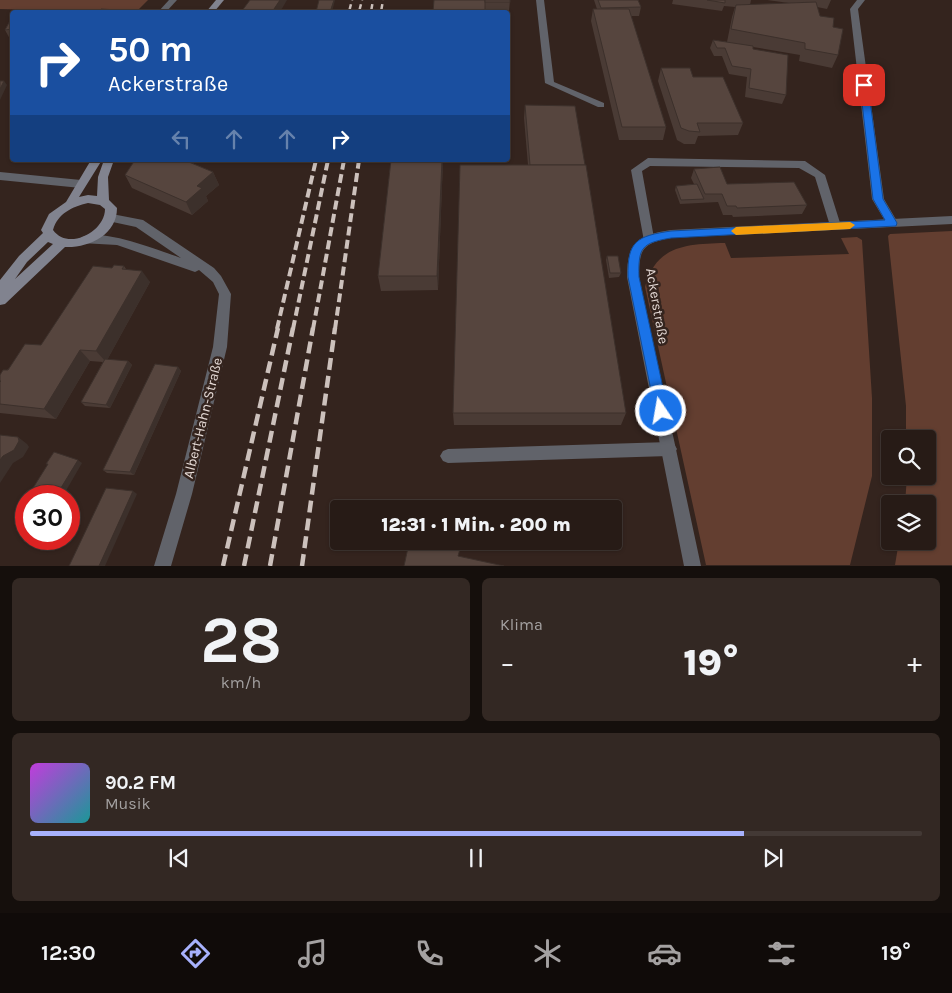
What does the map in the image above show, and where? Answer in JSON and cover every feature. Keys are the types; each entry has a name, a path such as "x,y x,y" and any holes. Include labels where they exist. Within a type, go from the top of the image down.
{"main road":[{"path":"212,10 220,0"},
{"path":"48,235 47,230 51,219 70,204 87,173 95,162"},
{"path":"103,201 103,177 108,162"},
{"path":"0,300 62,243 85,240 102,230 112,218 111,208 103,201 88,200 70,204"},
{"path":"48,235 62,243"},
{"path":"0,289 23,259 48,235"}],"street":[{"path":"164,10 173,0"},
{"path":"540,0 550,83 601,105"},
{"path":"861,0 854,9 878,199 892,223"},
{"path":"834,226 820,175 801,164 648,162 636,170 648,238 671,234 834,226 952,220"},
{"path":"0,176 82,184"},
{"name":"Albert-Hahn-Straße","path":"112,218 138,223 210,271 225,294 220,347 184,494 162,566"},
{"name":"Ackerstraße","path":"648,238 637,247 633,258 633,277 693,566"},
{"path":"85,240 117,241 210,271"},
{"path":"448,456 669,449"}],"shaded area":[{"path":"0,0 148,0 138,10 0,9"},
{"path":"952,231 952,565 895,565 898,550 936,550 936,495 906,495 906,485 936,485 936,430 906,430 906,406 888,236 890,234"},
{"path":"857,237 862,240 872,398 872,476 850,565 706,565 645,287 650,273 665,255 686,246 725,243 731,258 849,254 841,238"}],"building":[{"path":"250,0 280,0 273,10 242,10"},
{"path":"319,0 334,0 331,10 316,10"},
{"path":"434,0 485,0 485,10 433,10"},
{"path":"485,0 510,0 510,2 485,2"},
{"path":"598,0 638,0 641,7 601,8"},
{"path":"707,0 725,0 725,3"},
{"path":"816,2 820,16 834,18 833,27 843,29 838,55 805,49 805,43 731,29 736,5"},
{"path":"593,9 629,9 666,127 622,127"},
{"path":"10,21 10,29 5,30"},
{"path":"713,40 753,46 753,49 788,55 786,95 749,88 751,69 732,66 725,48 717,48"},
{"path":"661,68 690,68 693,77 723,77 743,123 697,123 700,132 681,128"},
{"path":"0,81 4,81 0,89"},
{"path":"525,105 575,106 585,165 530,165"},
{"path":"134,162 189,162 213,172 197,186 202,188 186,202 125,175"},
{"path":"391,162 442,162 437,276 378,276"},
{"path":"460,165 586,165 626,413 453,413"},
{"path":"720,167 727,184 794,182 807,205 737,208 736,206 727,206 722,194 705,194 694,169"},
{"path":"697,184 704,199 681,200 676,186"},
{"path":"607,256 618,256 621,273 610,273"},
{"path":"114,265 124,266 122,269 142,271 96,351 80,350 44,409 0,404 0,375 3,370 8,370 25,344 41,345 93,266 112,268"},
{"path":"105,359 128,361 106,405 81,402"},
{"path":"155,364 178,367 130,472 103,470"},
{"path":"0,435 18,437 19,441 14,450 3,456 0,460"},
{"path":"54,452 78,460 63,485 35,485 48,464 46,464"},
{"path":"106,488 133,491 99,566 69,566 77,550 80,550 80,543"},
{"path":"407,550 460,550 458,556 504,566 404,566"}],"railway":[{"path":"350,10 352,0"},
{"path":"360,10 362,0"},
{"path":"371,10 373,0"},
{"path":"381,10 383,0"},
{"path":"277,329 316,162"},
{"path":"293,329 328,162"},
{"path":"313,329 344,162"},
{"path":"335,329 359,162"},
{"path":"223,566 278,328"},
{"path":"244,566 293,328"},
{"path":"270,566 313,328"},
{"path":"302,566 335,328"}],"slow traffic":[{"path":"736,231 850,225"}],"route":[{"path":"661,411 633,277 633,258 637,247 648,238 671,234 892,223 878,199 864,85"}]}
